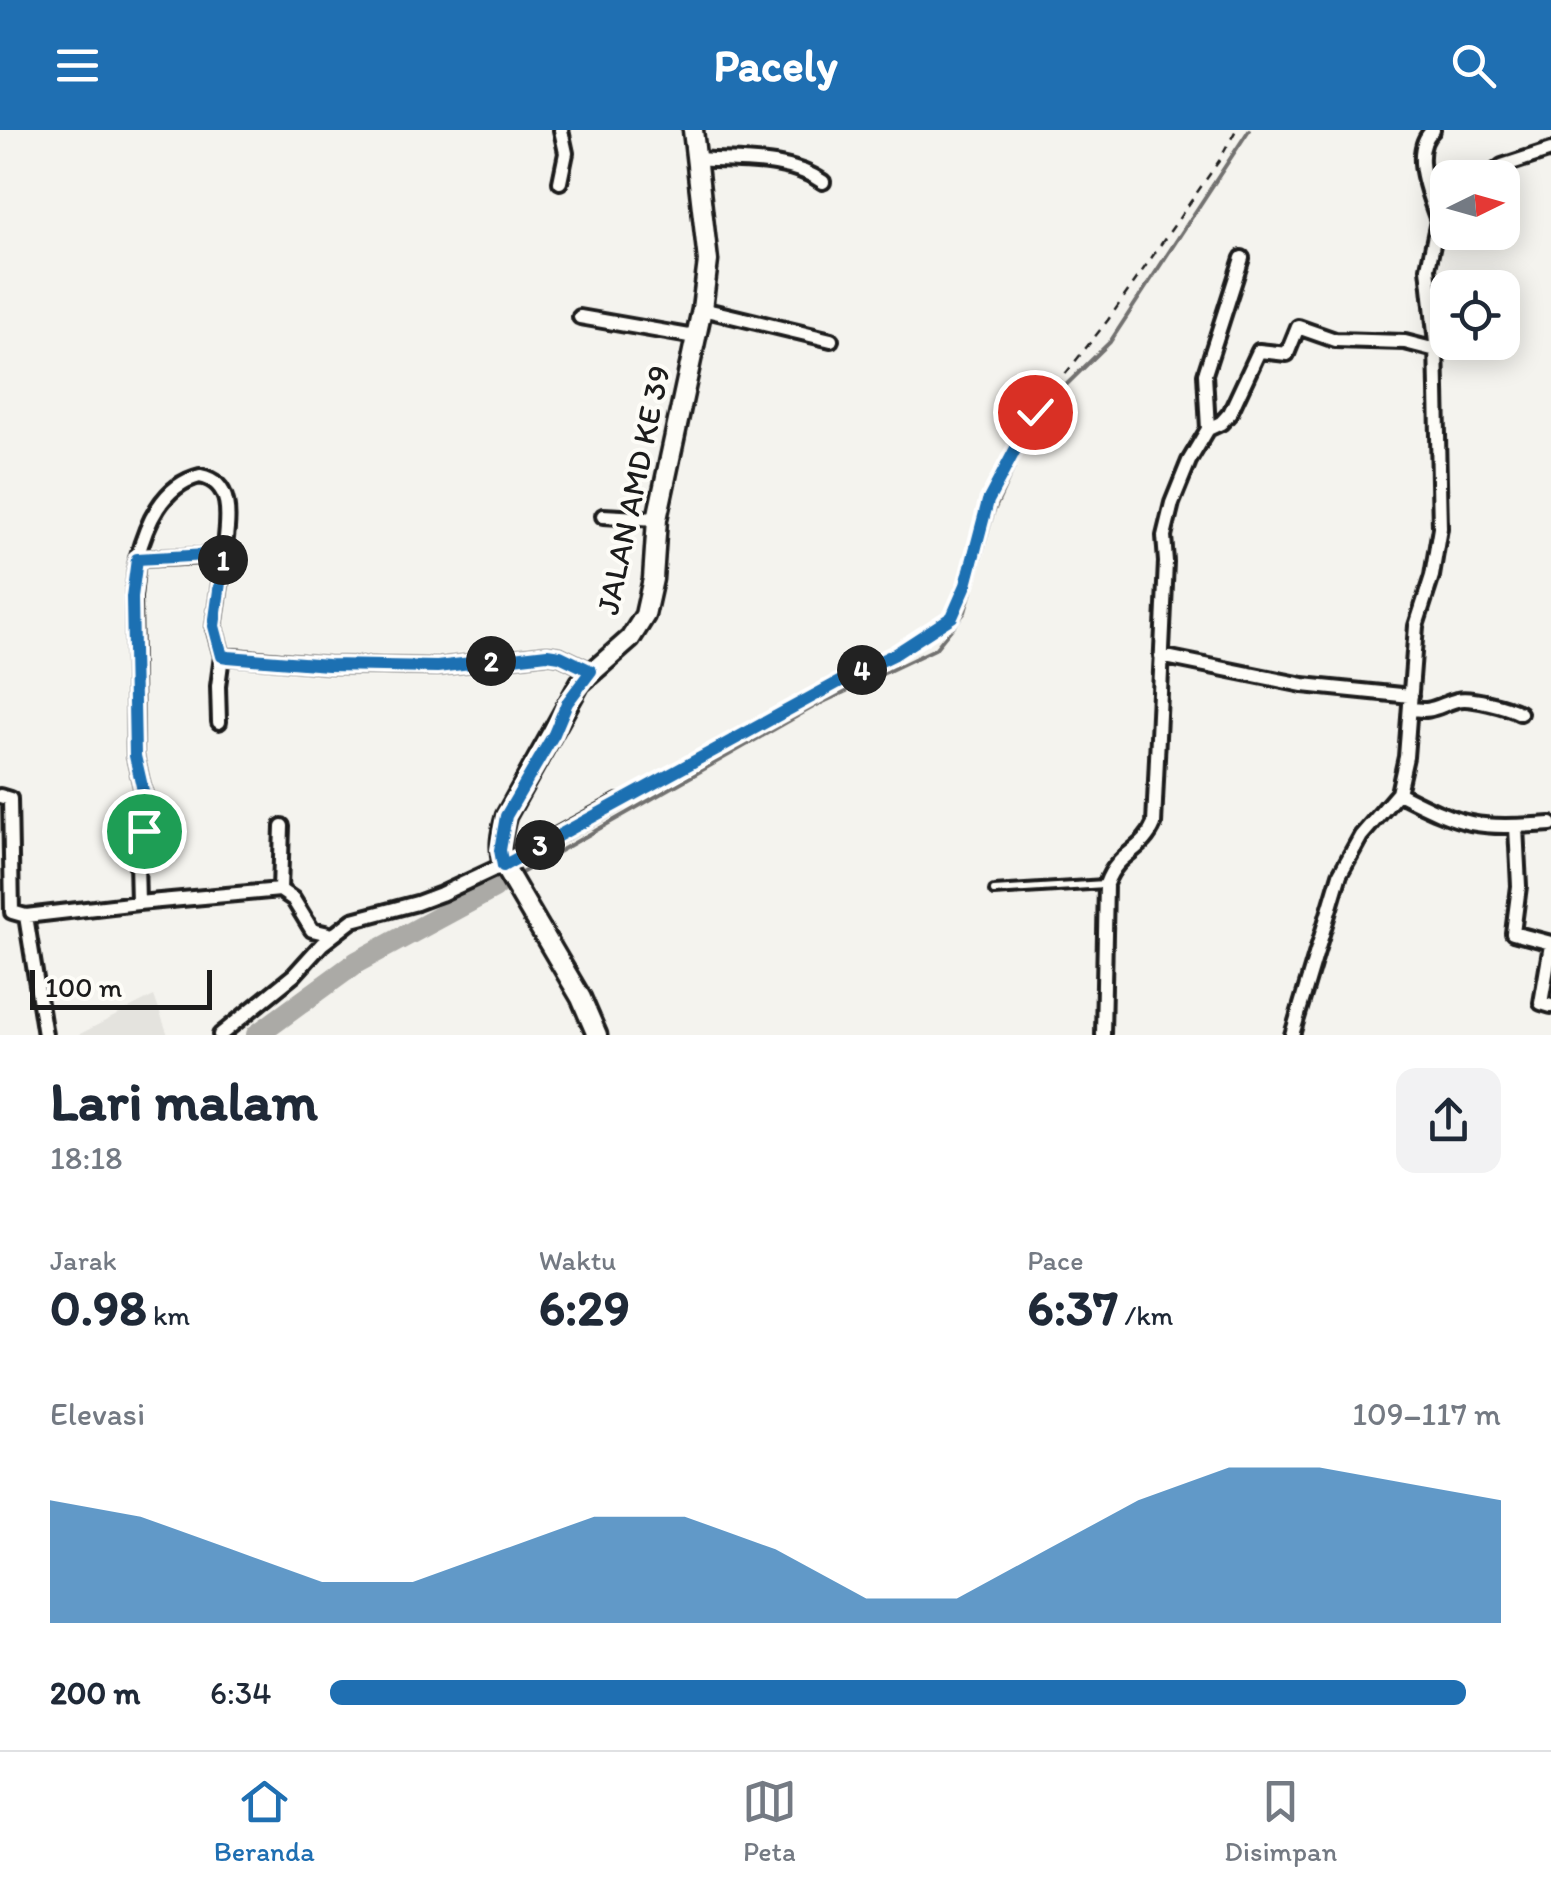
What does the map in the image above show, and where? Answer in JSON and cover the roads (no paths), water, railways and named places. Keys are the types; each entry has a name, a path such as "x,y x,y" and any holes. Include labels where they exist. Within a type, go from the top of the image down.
{"street":[{"path":"560,182 566,153 561,130"},
{"name":"JALAN AMD KE 39","path":"503,866 500,850 506,816 554,734 567,703 591,671 640,627 653,578 657,519 702,309 708,249 693,130"},
{"path":"1430,176 1422,150 1426,136 1434,130"},
{"path":"1517,160 1551,150"},
{"path":"695,159 787,166 823,182"},
{"path":"1430,288 1428,268 1434,250"},
{"path":"1103,1035 1106,884 1112,866 1149,836 1154,824 1164,536 1189,461 1208,429 1205,374 1242,258"},
{"path":"702,309 830,340"},
{"path":"580,317 695,337"},
{"path":"1208,429 1221,424 1230,413 1260,351 1288,354 1298,327 1335,340 1405,342 1430,348"},
{"path":"1292,1035 1340,874 1362,836 1398,793 1406,757 1416,626 1432,576 1440,528 1436,360"},
{"path":"138,903 137,861 147,808 135,756 132,597 137,559 144,535 163,499 178,484 200,476 218,482 227,512 214,626 222,656 219,722"},
{"path":"603,516 657,519"},
{"path":"137,559 224,554"},
{"path":"222,656 328,665 437,667 547,654 591,671"},
{"path":"1161,656 1411,702 1433,710 1469,698 1520,713"},
{"path":"1398,793 1456,822 1479,827 1551,824"},
{"path":"0,796 10,798 12,912 26,916 280,890 293,899 312,930 332,934"},
{"path":"220,1035 294,976 332,934 362,916 418,904 503,866 618,802"},
{"path":"280,890 282,826"},
{"path":"1516,827 1519,886 1513,933 1551,944 1541,1003 1551,1006"},
{"path":"503,866 581,998 598,1035"},
{"path":"26,916 45,1035"}],"lane":[{"path":"994,891 1106,884"}],"waterway":[{"path":"516,876 815,706 935,649 965,612 993,513 1033,425 1063,388 1110,342 1249,130"},
{"path":"494,888 508,881"},
{"path":"257,1035 357,962 494,888"}]}
